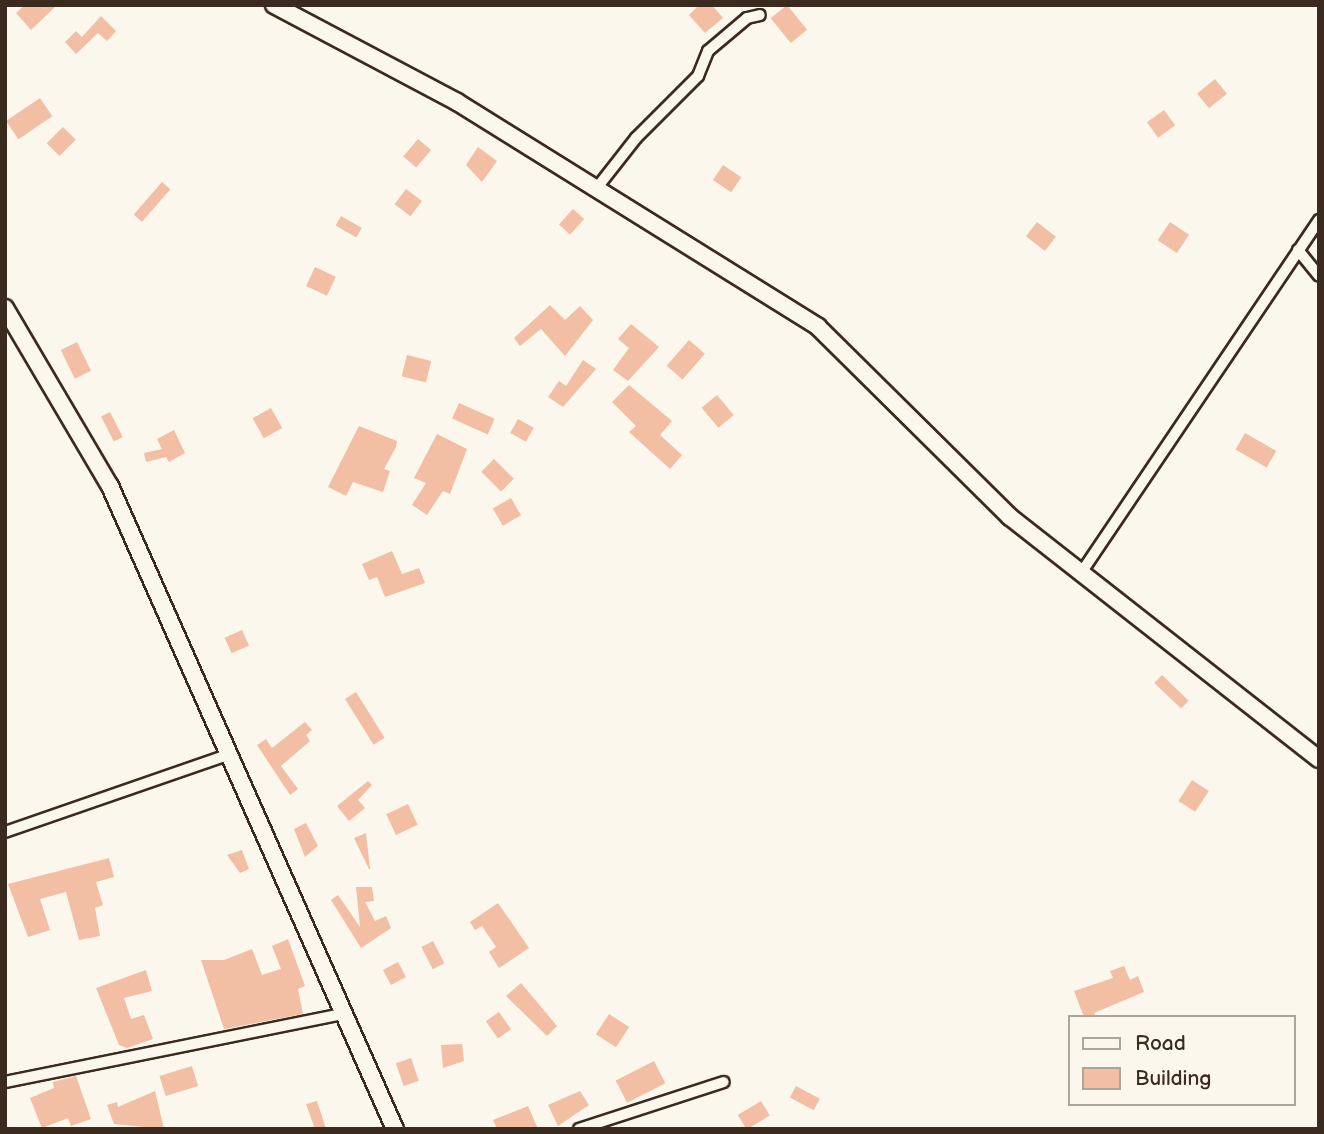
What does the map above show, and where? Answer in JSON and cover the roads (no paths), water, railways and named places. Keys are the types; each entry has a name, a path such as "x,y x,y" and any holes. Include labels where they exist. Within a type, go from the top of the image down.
{"main road":[{"path":"274,5 457,102 818,327 1010,517 1319,759"},
{"path":"5,308 110,486 346,1013 395,1129"}],"street":[{"path":"596,189 636,138 698,76 708,51 737,25 760,15"},
{"path":"1081,573 1319,220"},
{"path":"1298,250 1319,276"},
{"path":"5,832 230,754"},
{"path":"5,1082 346,1013"},
{"path":"579,1129 724,1082"}]}
